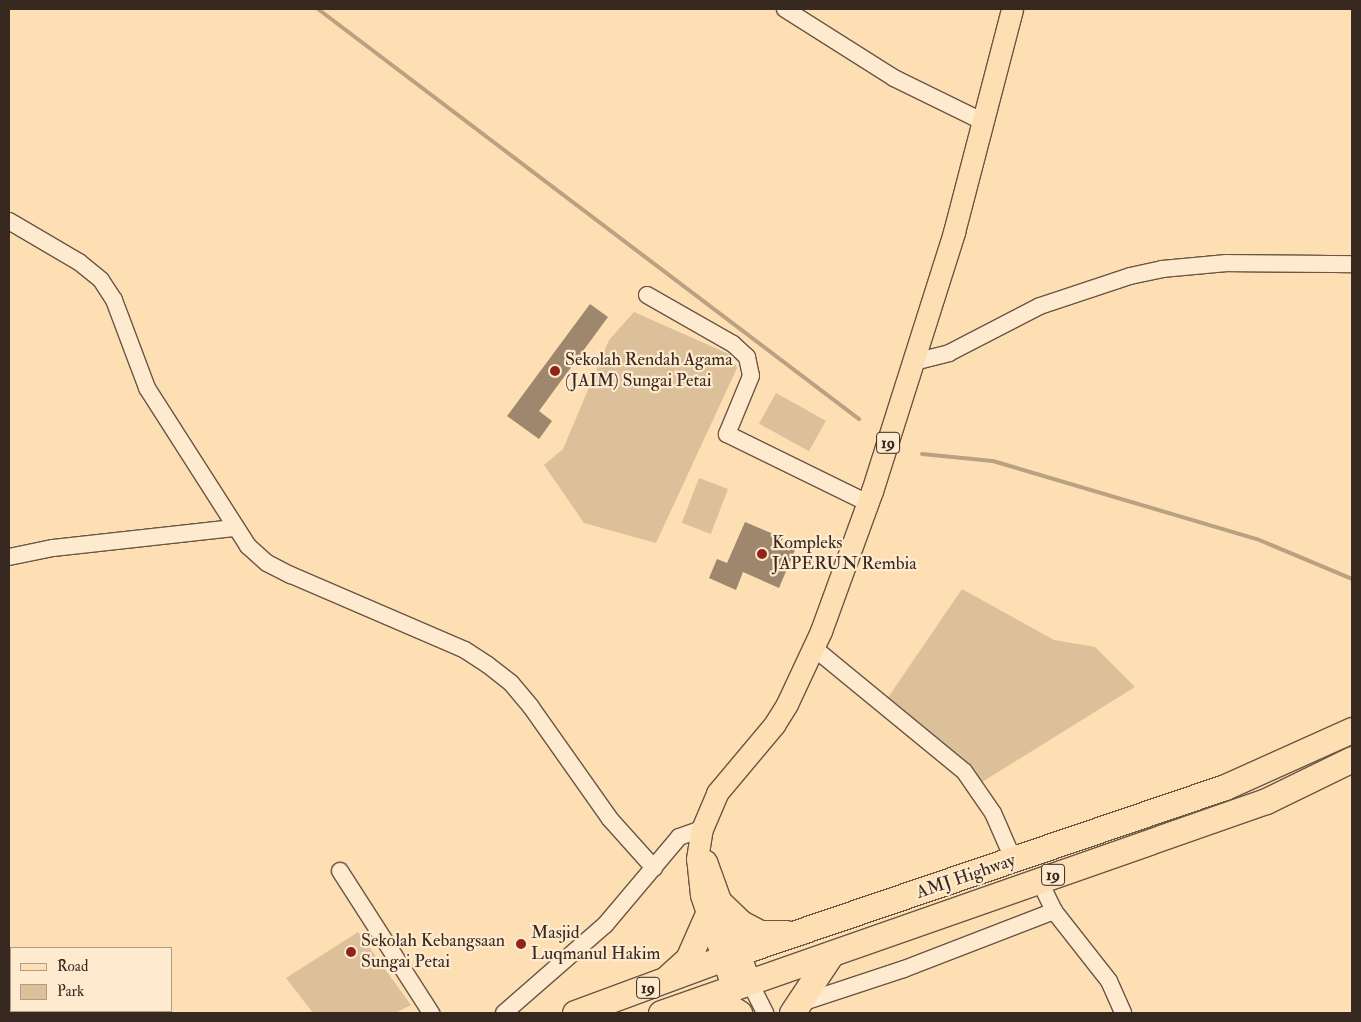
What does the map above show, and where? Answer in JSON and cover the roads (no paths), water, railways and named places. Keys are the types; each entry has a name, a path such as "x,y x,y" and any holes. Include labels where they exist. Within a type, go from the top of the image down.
{"highway":[{"name":"AMJ Highway","path":"575,1013 729,957 1014,861 1225,787 1352,730"},
{"name":"AMJ Highway","path":"661,1013 1266,801 1352,759"},
{"path":"657,984 688,959 713,909 760,933 810,929"},
{"path":"795,1009 831,954"},
{"path":"696,1002 725,1004 739,1013"}],"main road":[{"name":"19","path":"742,986 729,957 713,909 697,875 701,838 718,792 774,725 814,648 868,503 914,362 984,122 1012,9"}],"street":[{"path":"785,9 894,78 984,122"},
{"path":"9,221 79,262 101,280 114,300 147,388 234,528 267,563 465,650 511,683 610,820 654,868"},
{"path":"914,362 949,353 1040,306 1130,276 1162,269 1227,263 1352,264"},
{"path":"647,295 733,344 747,357 751,376 727,434 868,503"},
{"path":"9,557 53,548 234,528"},
{"path":"814,648 964,771 993,813 1014,861"},
{"path":"504,1013 605,925 679,837 701,838"},
{"path":"340,871 431,1013"},
{"path":"1039,880 1054,911 1077,942 1094,960 1118,996 1123,1013"},
{"path":"795,1009 1054,911"},
{"path":"742,986 745,1013"},
{"path":"742,986 766,1013"}],"waterway":[{"path":"318,9 859,419"},
{"path":"922,454 993,461 1257,539 1352,579"}],"place":[{"name":"Sekolah Rendah Agama (JAIM) Sungai Petai","path":"555,371"},
{"name":"Kompleks JAPERUN Rembia","path":"762,554"},
{"name":"Masjid Luqmanul Hakim","path":"521,944"},
{"name":"Sekolah Kebangsaan Sungai Petai","path":"351,952"}]}
